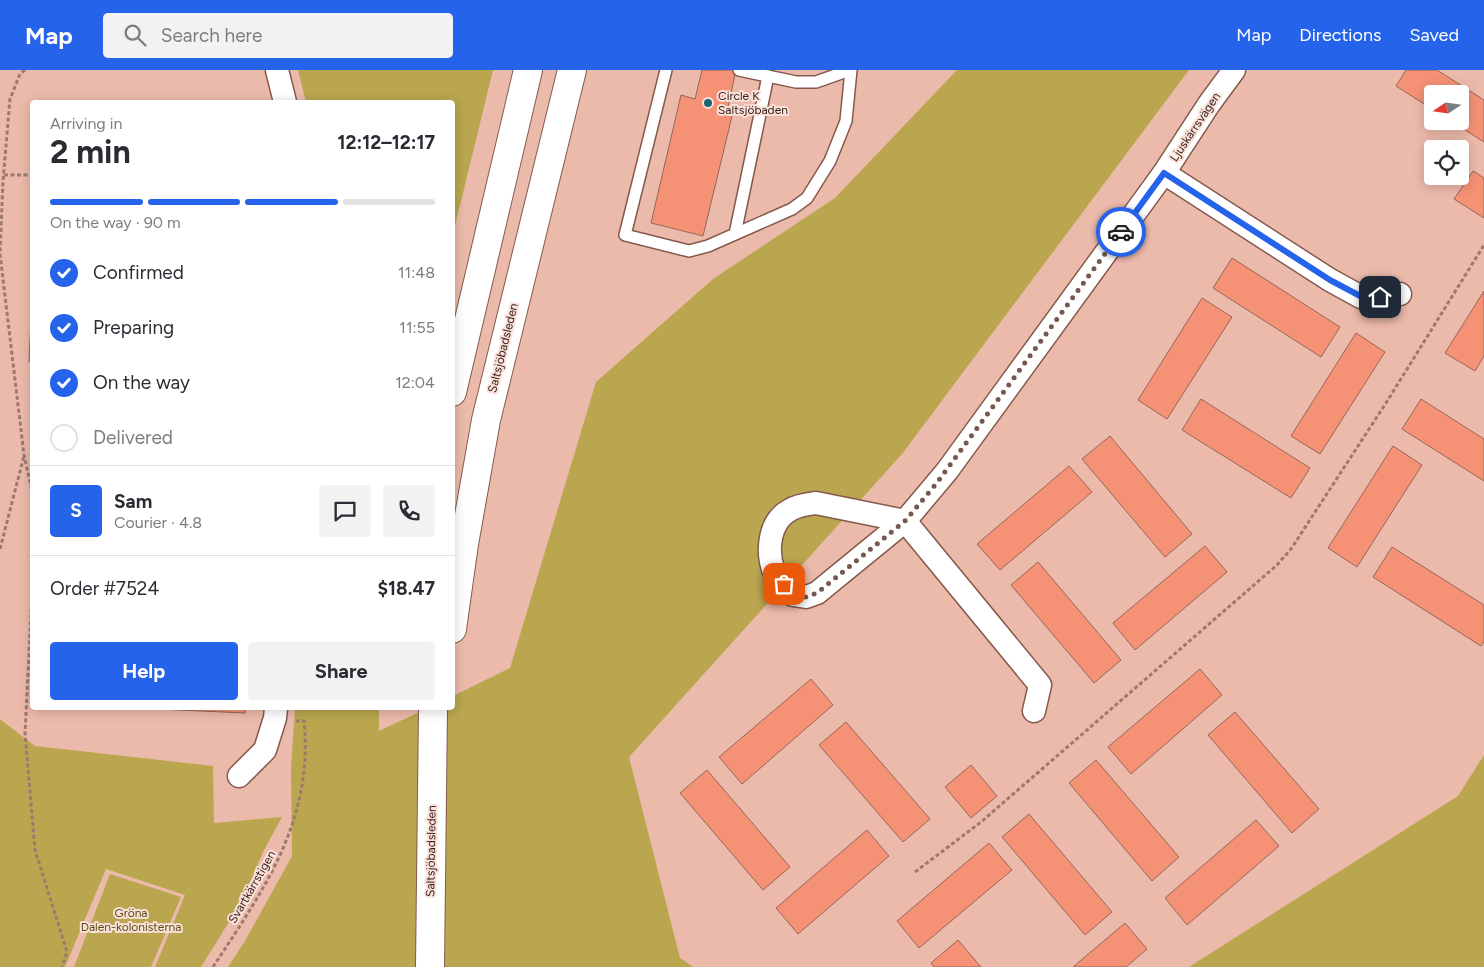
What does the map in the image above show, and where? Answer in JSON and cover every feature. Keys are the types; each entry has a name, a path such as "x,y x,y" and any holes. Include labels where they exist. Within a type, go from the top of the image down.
{"main road":[{"path":"455,379 528,70"},
{"name":"Saltsjöbadsleden","path":"455,608 464,544 486,420 572,70"},
{"name":"Saltsjöbadsleden","path":"430,967 433,710"},
{"name":"Saltsjöbadsleden","path":"434,734 439,710"}],"street":[{"path":"277,70 285,100"},
{"name":"Ljuskärrsvägen","path":"905,521 816,503 806,504 790,510 776,523 770,540 770,557 774,574 793,595 806,597 817,593 905,521 947,472 1164,173 1209,104 1234,70"},
{"path":"1164,173 1330,280 1362,297 1400,294"},
{"path":"905,521 1040,686 1034,711"},
{"path":"239,776 265,750 276,713"}],"lane":[{"path":"666,70 625,235 689,251 708,246 792,209 807,198 830,161 846,121 851,70 816,82 796,82 739,70"},
{"path":"735,234 768,76"}],"path":[{"path":"25,70 20,74 10,99 4,175 1,180 0,254 24,455 30,482"},
{"path":"0,166 4,170"},
{"path":"4,175 30,175"},
{"path":"915,872 981,822 1277,565 1291,549 1386,403 1484,245"},
{"path":"0,549 24,455"},
{"path":"30,634 25,733 35,850 67,952 62,967"},
{"name":"Svartkärrstigen","path":"212,967 271,876 284,849 299,805 307,745 304,721 276,713"}],"green space":[{"path":"298,70 493,70 455,226 455,100 306,100"},
{"path":"957,70 1189,70 902,454 629,757 680,958 693,967 228,967 245,941 292,856 291,768 295,710 379,710 379,731 424,710 455,710 455,695 510,668 596,382 713,279 835,198"},
{"path":"0,719 35,746 213,766 214,823 282,817 263,852 242,901 201,967 155,967 185,895 106,869 65,967 0,967"},
{"path":"1484,755 1484,967 1189,967 1458,796"},
{"name":"Gröna Dalen-kolonisterna","path":"110,874 181,897 151,967 74,967"}],"building":[{"path":"702,70 736,70 728,107 734,108 703,236 651,223 681,95 695,99"},
{"path":"1406,70 1437,70 1460,85 1424,85 1424,104 1396,86"},
{"path":"1469,90 1484,100 1484,142 1465,130 1469,130"},
{"path":"1473,171 1484,178 1484,218 1454,199 1464,185 1469,185 1469,177"},
{"path":"1232,258 1340,327 1321,357 1213,288"},
{"path":"1484,291 1484,356 1475,371 1445,353"},
{"path":"1202,298 1232,317 1167,419 1138,400"},
{"path":"1356,333 1385,352 1320,454 1291,436"},
{"path":"1201,399 1310,468 1291,498 1182,430"},
{"path":"1421,399 1484,439 1484,481 1402,429"},
{"path":"1110,436 1192,534 1165,557 1082,459"},
{"path":"1393,446 1422,465 1357,567 1328,548"},
{"path":"1069,466 1092,492 1000,570 977,544"},
{"path":"1205,546 1227,572 1135,650 1113,623"},
{"path":"1392,547 1484,605 1484,642 1481,646 1373,577"},
{"path":"1038,562 1121,660 1094,683 1011,585"},
{"path":"1200,669 1222,695 1131,774 1108,747"},
{"path":"811,679 833,705 742,784 719,757"},
{"path":"179,710 245,710 245,713"},
{"path":"1235,712 1319,809 1292,833 1208,735"},
{"path":"846,722 930,819 903,842 819,745"},
{"path":"1096,760 1179,857 1152,881 1069,783"},
{"path":"971,765 997,796 971,818 945,787"},
{"path":"707,770 790,867 763,890 680,793"},
{"path":"1029,814 1112,912 1085,935 1002,837"},
{"path":"1256,820 1279,846 1187,925 1165,898"},
{"path":"867,830 889,856 798,934 776,908"},
{"path":"989,843 1012,870 919,948 897,921"},
{"path":"1125,923 1147,949 1126,967 1073,967"},
{"path":"958,940 981,967 934,967 931,963"}],"way so far":[{"path":"784,584 793,595 806,597 817,593 905,521 947,472 1121,232"}],"place":[{"name":"Circle K Saltsjöbaden","path":"708,103"}],"route":[{"path":"1121,232 1164,173 1330,280 1362,297 1380,297"}]}
